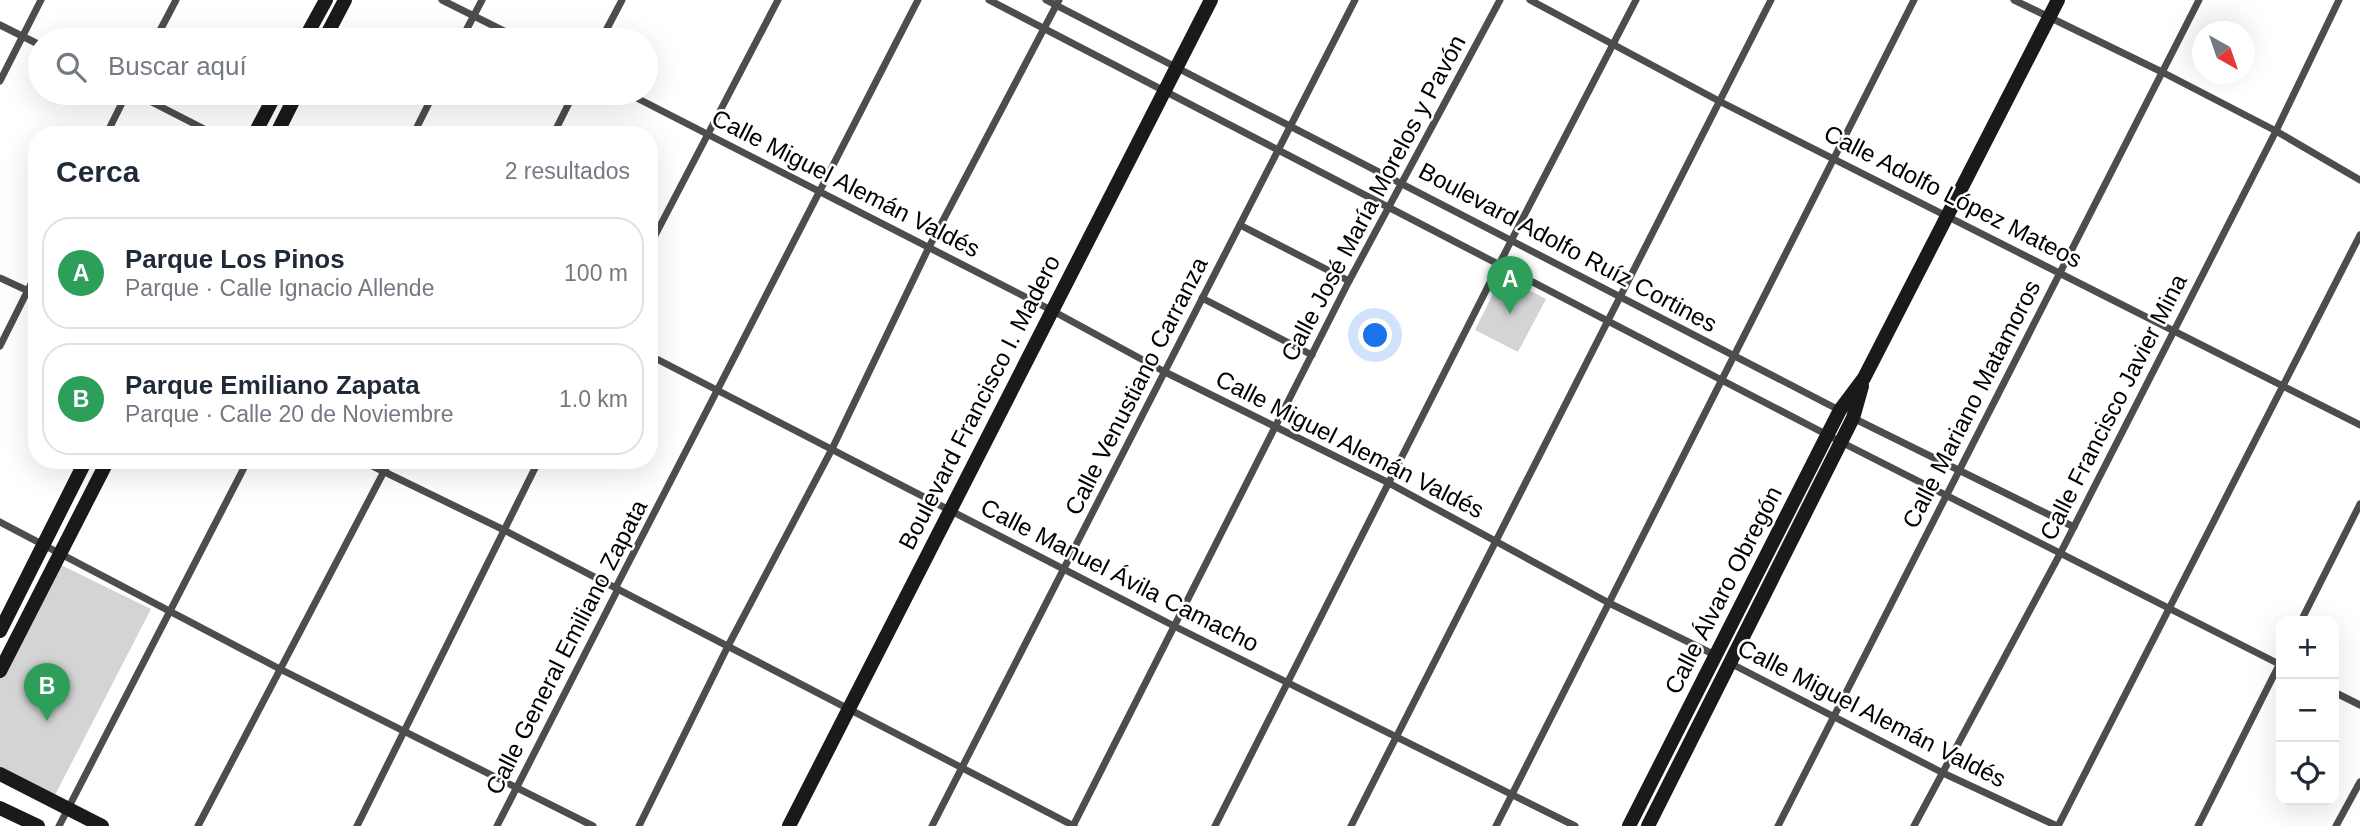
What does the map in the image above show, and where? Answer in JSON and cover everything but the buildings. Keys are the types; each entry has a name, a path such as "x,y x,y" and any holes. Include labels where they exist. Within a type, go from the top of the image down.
{"street":[{"path":"0,80 41,0"},
{"path":"161,28 176,0"},
{"path":"311,28 326,0"},
{"path":"330,28 345,0"},
{"path":"442,0 498,28"},
{"path":"467,28 482,0"},
{"path":"607,28 622,0"},
{"path":"658,230 778,0"},
{"name":"Calle General Emiliano Zapata","path":"497,826 618,589 616,587 918,0"},
{"name":"Boulevard Adolfo Ruíz Cortines","path":"989,0 1945,495 2276,660"},
{"name":"Boulevard Adolfo Ruíz Cortines","path":"1046,0 1058,3 1853,418 2074,527"},
{"name":"Boulevard Francisco I. Madero","path":"789,826 1211,0"},
{"name":"Calle Venustiano Carranza","path":"932,826 1355,0"},
{"name":"Calle José María Morelos y Pavón","path":"1073,826 1349,281 1500,0"},
{"name":"Calle Adolfo López Mateos","path":"1530,0 1718,101 1834,157 2360,425"},
{"path":"1215,826 1387,482 1636,0"},
{"path":"1351,826 1610,321 1718,101 1772,0"},
{"path":"1496,826 1914,0"},
{"path":"2014,0 2276,131 2360,180"},
{"name":"Calle Álvaro Obregón","path":"1648,826 1730,663 1834,438 1840,410 1864,377 2057,0"},
{"name":"Calle Mariano Matamoros","path":"1779,826 2199,0"},
{"name":"Calle Francisco Javier Mina","path":"1914,826 2074,527 2276,131 2339,0"},
{"path":"639,826 728,646 832,449 929,247 1058,3"},
{"path":"0,25 28,39"},
{"path":"110,126 121,105"},
{"path":"157,105 198,126"},
{"path":"259,126 270,105"},
{"path":"280,126 291,105"},
{"path":"418,126 428,105"},
{"path":"557,126 568,105"},
{"name":"Calle Miguel Alemán Valdés","path":"650,105 1051,310 1165,372 1387,482 1609,603 1716,655 1943,773 2057,826"},
{"path":"1240,225 1349,281"},
{"path":"2057,826 2285,386 2360,235"},
{"path":"0,278 27,291 0,346"},
{"path":"1202,298 1312,355"},
{"name":"Calle Manuel Ávila Camacho","path":"658,360 1174,626 1398,735 1575,826"},
{"name":"Calle Álvaro Obregón","path":"1629,826 1716,655 1834,438 1853,418 1864,377"},
{"path":"0,631 82,469"},
{"path":"0,671 104,469"},
{"path":"59,826 243,469"},
{"path":"378,469 504,530 1073,826"},
{"path":"198,826 278,668 386,469"},
{"path":"357,826 534,469"},
{"path":"2304,616 2360,505"},
{"path":"0,522 45,543 278,668 593,826"},
{"path":"2197,826 2276,673"},
{"path":"2339,694 2360,705"},
{"path":"0,774 102,826"},
{"path":"2336,826 2360,782"},
{"path":"0,808 38,826"}],"shaded area":[{"path":"1502,276 1546,299 1518,352 1475,330"},
{"path":"57,563 151,609 54,797 0,768 0,674"}],"place":[{"name":"Parque Los Pinos","path":"1510,314"},
{"name":"Parque Emiliano Zapata","path":"47,721"}]}
